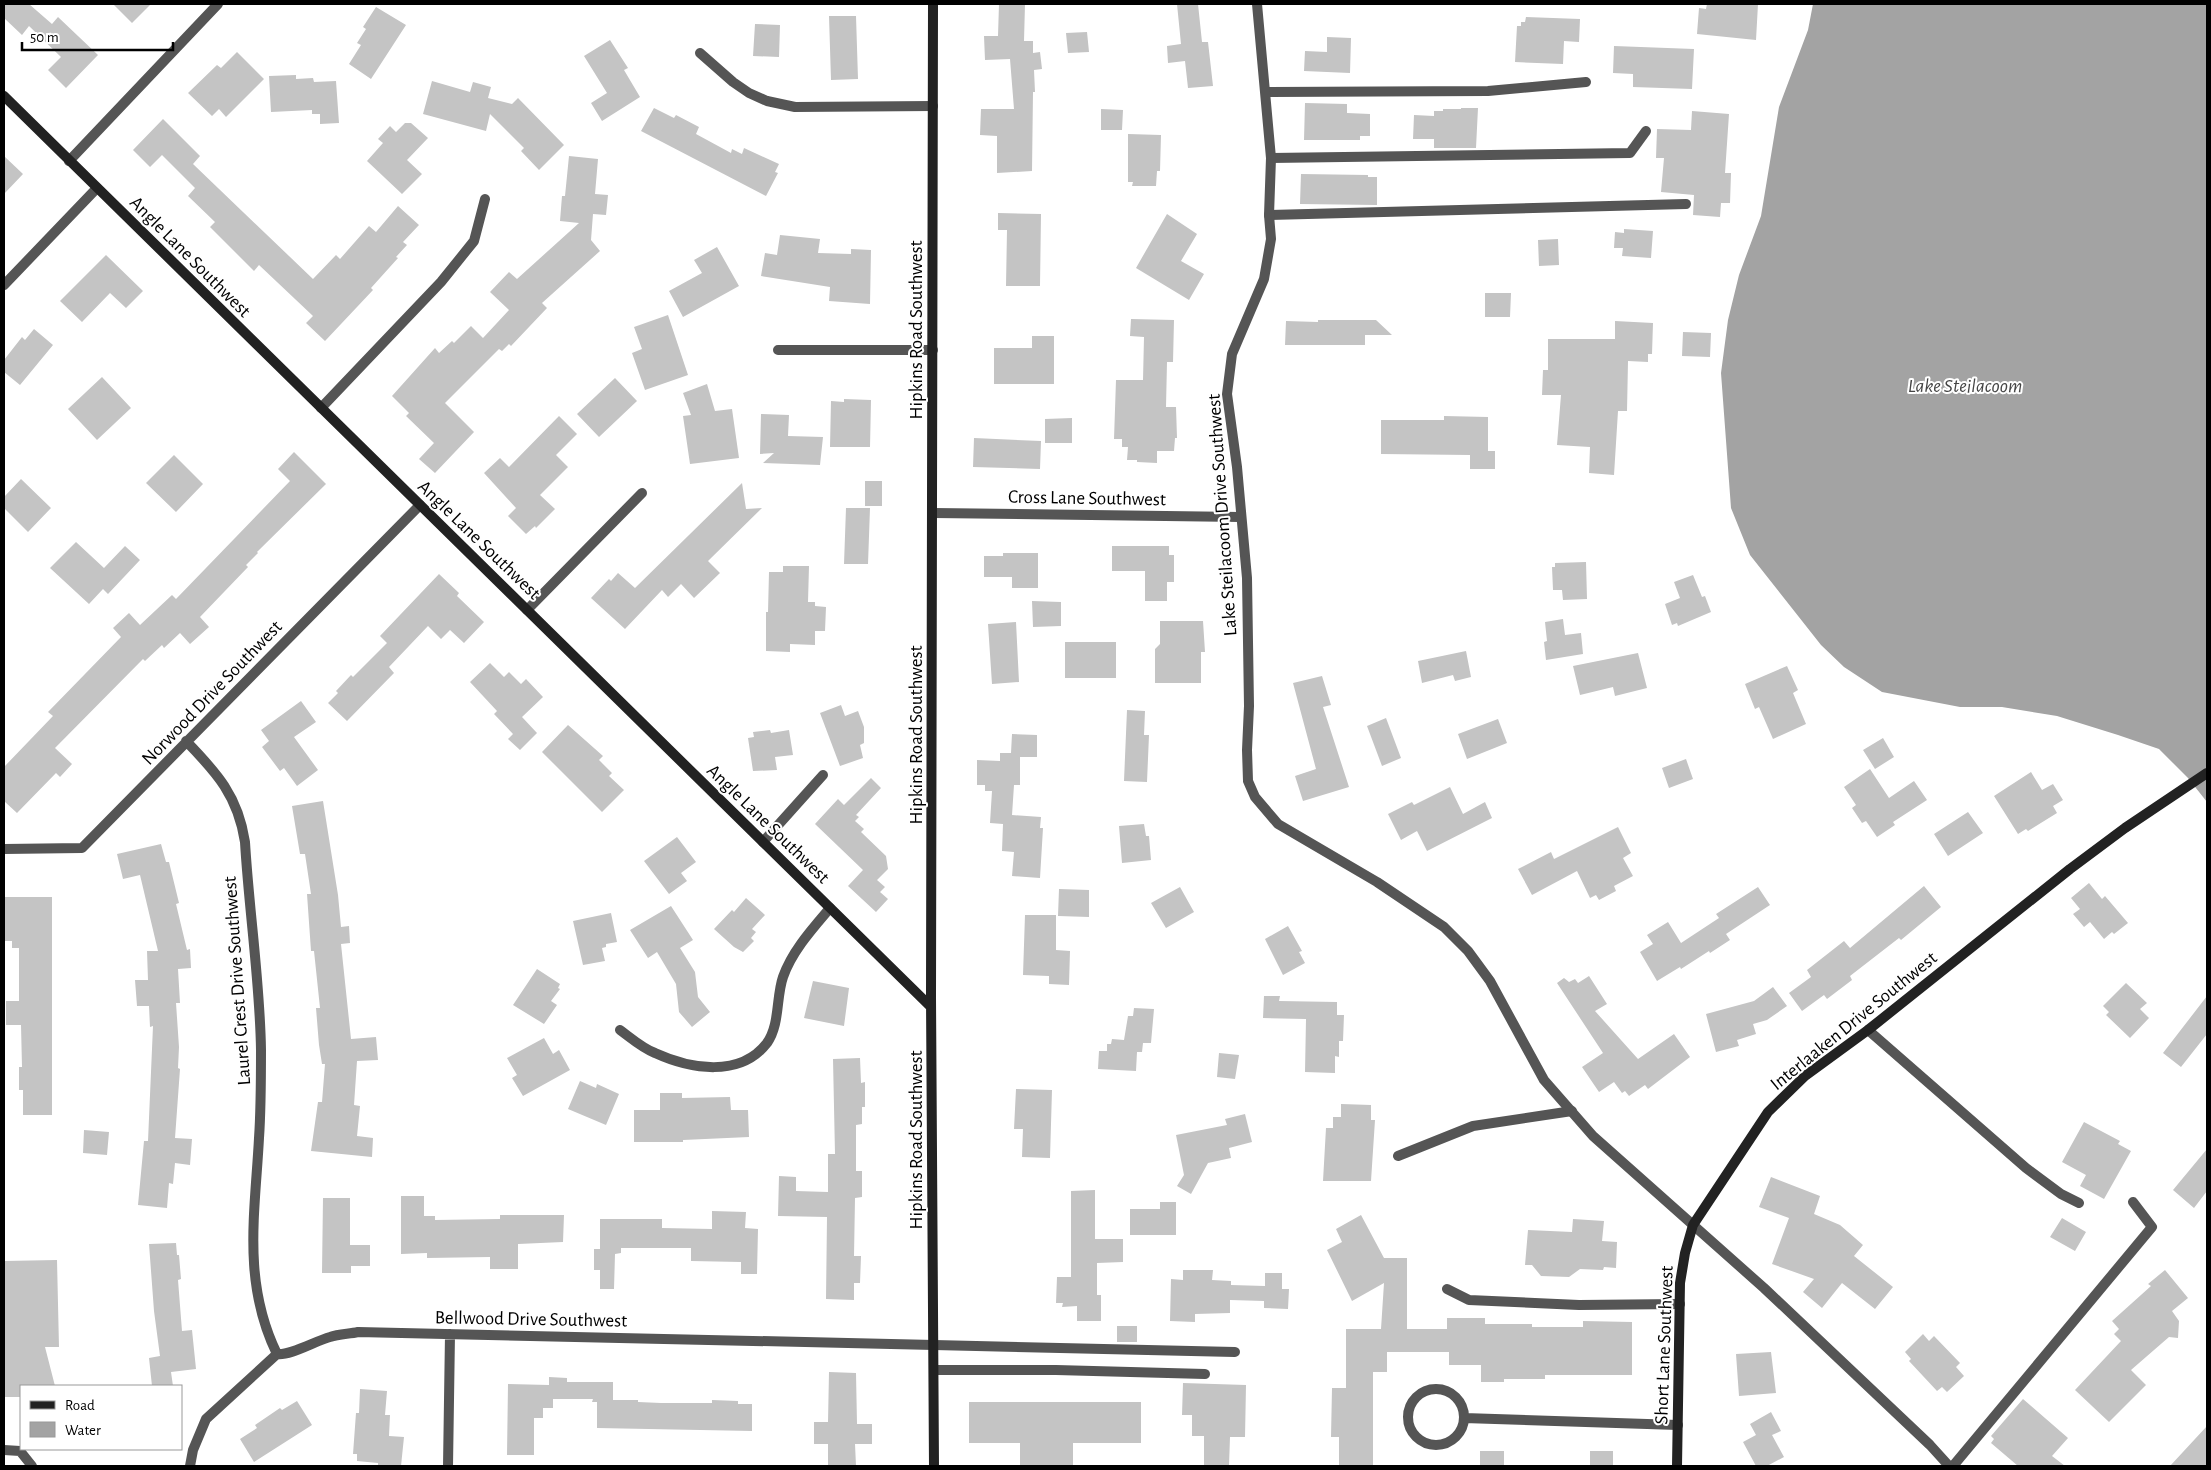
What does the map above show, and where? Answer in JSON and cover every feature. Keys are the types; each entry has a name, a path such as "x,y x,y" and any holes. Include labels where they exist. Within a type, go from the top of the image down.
{"street":[{"path":"69,161 218,4"},
{"name":"Hipkins Road Southwest","path":"933,4 932,350 934,513 931,1007 934,1466"},
{"name":"Lake Steilacoom Drive Southwest","path":"1257,4 1271,158 1268,215 1271,239 1264,279 1232,354 1227,394 1247,578 1248,781 1255,797 1278,824 1377,882 1444,927 1468,951 1490,981 1544,1080 1594,1136 1693,1225"},
{"path":"700,53 733,82 749,93 767,101 795,107 933,106"},
{"path":"1266,92 1488,91 1586,82"},
{"name":"Angle Lane Southwest","path":"4,96 931,1007"},
{"path":"1271,158 1630,153 1646,131"},
{"path":"4,285 97,188"},
{"path":"321,408 441,282 474,241 485,198"},
{"path":"1268,215 1686,204"},
{"path":"778,350 932,350"},
{"path":"527,610 642,493"},
{"name":"Norwood Drive Southwest","path":"4,849 82,848 95,837 186,741 420,505"},
{"name":"Cross Lane Southwest","path":"934,513 1240,517"},
{"name":"Laurel Crest Drive Southwest","path":"186,741 214,770 241,818 244,834 261,1049 260,1136 253,1231 255,1274 259,1309 277,1354"},
{"name":"Interlaaken Drive Southwest","path":"1693,1225 1768,1112 1805,1076 1868,1030 2070,869 2207,773"},
{"path":"763,842 823,775"},
{"path":"620,1030 655,1053 679,1062 700,1067 719,1068 743,1062 756,1054 768,1042 777,1011 783,977 809,933 830,908"},
{"path":"1868,1030 2026,1168 2061,1194 2079,1203"},
{"path":"1398,1156 1472,1126 1572,1111"},
{"path":"1953,1466 2152,1227 2133,1202"},
{"path":"1693,1225 1771,1295 1930,1445 1949,1466"},
{"name":"Short Lane Southwest","path":"1677,1466 1681,1276 1693,1225"},
{"path":"1447,1289 1469,1300 1579,1305 1680,1304"},
{"name":"Bellwood Drive Southwest","path":"190,1466 193,1450 206,1419 277,1354 284,1355 306,1344 331,1336 358,1332 1235,1352"},
{"path":"448,1466 450,1334"},
{"path":"934,1370 1056,1370 1205,1374"},
{"path":"1437,1388 1453,1394 1459,1401 1464,1418 1463,1426 1452,1440 1435,1445 1419,1440 1409,1425 1408,1416 1413,1400 1420,1394 1437,1388"},
{"path":"1464,1418 1678,1425"},
{"path":"4,1450 20,1452 32,1466"}],"water":[{"name":"Lake Steilacoom","path":"1813,4 2207,4 2207,802 2188,778 2159,749 2118,735 2057,716 2002,707 1960,707 1882,692 1844,667 1821,645 1750,555 1731,508 1721,373 1728,320 1739,275 1761,216 1779,107 1808,30"}],"building":[{"path":"4,4 29,4 52,24 58,17 98,55 66,88 48,70 61,57 29,26 22,35 4,18"},
{"path":"113,4 151,4 132,23"},
{"path":"999,4 1025,4 1024,41 1033,41 1033,53 1040,52 1042,69 1034,70 1032,171 997,173 997,136 980,135 981,109 1014,109 1010,59 985,60 984,36 998,36"},
{"path":"1177,4 1198,4 1202,42 1208,42 1213,86 1188,88 1185,61 1168,63 1167,46 1181,44"},
{"path":"1707,4 1758,4 1756,40 1697,34 1699,8 1706,9"},
{"path":"376,7 406,25 371,79 349,64 361,45 357,43 366,29 363,27"},
{"path":"829,16 856,16 858,79 831,80"},
{"path":"1526,17 1580,19 1579,42 1564,41 1563,64 1515,62 1517,26 1521,26 1521,22 1525,22"},
{"path":"755,24 780,25 779,57 753,56"},
{"path":"1087,32 1089,52 1068,53 1066,33"},
{"path":"1327,37 1351,38 1350,73 1304,71 1305,51 1327,52"},
{"path":"610,40 628,68 624,70 640,97 602,121 591,103 607,93 584,56"},
{"path":"1614,46 1694,49 1692,89 1633,87 1633,74 1613,73"},
{"path":"237,52 264,79 226,117 219,109 212,116 188,93 217,65 221,68"},
{"path":"296,75 296,79 313,78 314,82 336,81 339,123 320,124 320,114 312,114 312,110 271,112 269,76"},
{"path":"432,81 470,92 473,82 491,87 488,98 512,104 518,98 564,145 539,170 521,151 524,148 490,114 486,131 423,114"},
{"path":"1305,103 1347,104 1347,113 1370,114 1370,136 1360,136 1360,140 1304,140"},
{"path":"654,108 674,118 676,115 699,127 696,134 731,153 732,149 742,154 744,148 779,164 775,172 778,173 766,196 641,131"},
{"path":"1478,108 1476,148 1434,148 1434,139 1413,139 1414,115 1434,116 1434,111"},
{"path":"1101,109 1123,110 1122,130 1101,130"},
{"path":"1692,111 1729,114 1725,173 1731,173 1730,203 1721,203 1720,217 1693,215 1694,195 1661,192 1664,158 1656,158 1657,129 1691,130"},
{"path":"163,119 200,156 193,164 313,279 336,255 340,259 369,226 376,232 398,206 419,225 403,242 407,245 371,288 373,290 325,341 306,323 313,316 259,265 254,271 210,227 215,222 188,196 195,188 162,155 150,167 133,150"},
{"path":"405,123 411,123 428,138 407,160 422,174 402,194 367,161 383,143 378,139 390,126 396,132"},
{"path":"1128,134 1161,135 1160,171 1157,171 1156,186 1132,186 1133,182 1128,182"},
{"path":"4,156 23,174 4,194"},
{"path":"569,156 598,159 595,194 608,195 606,215 593,214 591,240 600,251 542,303 547,308 511,346 509,344 502,351 499,349 445,403 474,432 435,473 419,459 434,443 406,416 409,413 392,396 435,348 439,353 452,341 454,343 471,326 483,338 509,310 490,292 509,272 517,279 579,223 560,221 562,196 565,196"},
{"path":"1301,174 1368,175 1368,177 1377,177 1377,205 1300,204"},
{"path":"998,213 1041,214 1040,286 1006,286 1007,230 998,230"},
{"path":"1167,214 1197,234 1181,261 1204,274 1189,300 1136,268"},
{"path":"1624,229 1653,231 1651,258 1622,256 1623,248 1614,248 1615,232 1624,233"},
{"path":"780,235 820,239 818,253 851,254 851,249 871,250 870,304 829,301 830,287 761,276 765,253 777,255"},
{"path":"1558,239 1559,265 1539,266 1538,240"},
{"path":"717,247 739,286 683,317 669,291 702,273 694,260"},
{"path":"106,255 143,291 126,308 110,293 82,322 60,301"},
{"path":"1485,293 1511,293 1510,317 1485,317"},
{"path":"668,315 688,375 645,390 632,353 642,349 634,327"},
{"path":"1131,319 1174,320 1173,362 1167,362 1166,407 1176,407 1177,438 1175,438 1174,451 1157,451 1157,463 1127,460 1128,447 1122,447 1122,439 1114,439 1116,380 1143,380 1144,337 1130,336"},
{"path":"1318,320 1376,320 1392,335 1365,335 1365,345 1285,345 1286,321 1318,322"},
{"path":"1615,321 1653,323 1652,354 1648,354 1648,362 1628,361 1627,411 1618,411 1614,475 1589,473 1590,447 1557,445 1561,395 1542,395 1543,370 1548,370 1548,339 1615,339"},
{"path":"34,329 53,345 20,385 4,372 4,360 22,337 25,340"},
{"path":"1683,332 1711,333 1710,357 1682,356"},
{"path":"1032,336 1054,336 1054,384 994,384 994,348 1032,348"},
{"path":"102,377 131,408 97,440 68,409"},
{"path":"615,378 637,401 599,437 577,414"},
{"path":"707,384 715,411 732,409 739,458 690,464 683,416 691,415 683,393"},
{"path":"844,399 871,400 870,447 830,447 831,401 844,402"},
{"path":"761,414 789,415 788,436 823,437 820,465 763,463 774,453 760,454"},
{"path":"559,416 577,434 556,455 568,467 540,495 555,509 536,528 535,526 526,534 508,516 516,508 484,473 500,458 509,467"},
{"path":"1444,416 1488,417 1488,451 1495,451 1495,469 1470,469 1470,455 1381,454 1381,420 1444,420"},
{"path":"1072,418 1072,443 1045,443 1045,419"},
{"path":"974,438 1041,441 1040,469 973,467"},
{"path":"294,452 326,484 257,552 246,565 248,567 200,617 209,627 190,644 180,633 164,648 162,645 145,661 143,659 55,748 72,764 60,777 56,773 17,813 4,801 4,767 53,716 48,712 121,637 113,628 129,613 140,625 172,595 176,599 290,481 278,469"},
{"path":"174,455 203,484 176,512 146,483"},
{"path":"21,479 51,508 28,532 4,508 4,497"},
{"path":"865,481 882,481 882,506 865,506"},
{"path":"742,483 746,509 762,508 708,561 720,573 694,598 681,584 668,597 662,590 625,629 591,598 609,579 611,581 618,573 635,588"},
{"path":"846,508 870,508 868,564 844,564"},
{"path":"76,542 104,568 125,546 140,560 108,594 103,589 89,604 50,568"},
{"path":"1112,546 1169,546 1169,555 1174,555 1174,582 1167,582 1167,601 1145,601 1145,571 1112,571"},
{"path":"1003,553 1038,553 1038,588 1012,588 1012,577 984,577 984,556 1003,556"},
{"path":"1586,562 1587,599 1563,600 1562,590 1553,590 1552,567 1555,567 1555,563"},
{"path":"783,566 809,566 808,602 815,602 815,606 826,607 825,631 815,631 815,645 790,644 790,652 766,651 769,572 783,572"},
{"path":"439,574 459,593 457,596 484,622 464,643 450,630 441,639 428,626 389,667 394,673 347,721 328,703 351,675 353,677 387,643 380,636"},
{"path":"1693,575 1702,597 1705,596 1711,612 1678,626 1677,623 1672,625 1665,604 1680,598 1674,582"},
{"path":"1032,601 1061,602 1061,626 1033,627"},
{"path":"1563,619 1565,635 1581,633 1583,654 1546,660 1544,642 1547,641 1545,622"},
{"path":"1160,621 1203,621 1205,652 1201,652 1201,683 1155,683 1155,649 1160,644"},
{"path":"1016,622 1019,682 992,684 988,624"},
{"path":"1065,642 1116,642 1116,678 1065,678"},
{"path":"1466,651 1471,677 1455,681 1453,675 1422,683 1418,661"},
{"path":"1638,653 1647,688 1615,696 1613,687 1580,695 1573,666"},
{"path":"490,663 504,677 509,672 521,684 526,679 543,697 522,717 537,733 520,750 508,739 513,734 494,714 497,711 470,682"},
{"path":"1787,666 1798,690 1793,693 1806,724 1773,739 1759,707 1755,709 1745,684"},
{"path":"1322,676 1331,705 1323,707 1349,787 1303,801 1295,776 1316,769 1293,683"},
{"path":"301,701 316,722 294,737 318,770 297,786 284,768 280,771 262,747 269,741 261,730"},
{"path":"841,705 845,716 858,711 864,727 864,743 860,745 863,758 840,766 820,713"},
{"path":"1127,710 1145,711 1144,735 1149,735 1147,782 1124,781"},
{"path":"1386,718 1401,758 1382,766 1367,726"},
{"path":"1498,719 1507,743 1467,759 1458,734"},
{"path":"568,725 603,756 599,760 612,773 609,776 624,790 602,812 542,752"},
{"path":"770,730 771,733 789,730 793,755 775,757 777,770 753,771 748,738 754,737 753,732"},
{"path":"1012,734 1037,735 1037,757 1020,757 1020,785 1014,785 1012,815 1041,817 1040,828 1043,828 1040,878 1012,876 1014,852 1002,851 1003,824 990,823 992,791 985,791 985,785 977,785 977,760 1000,761 1000,753 1011,753"},
{"path":"1883,738 1894,757 1875,769 1863,750"},
{"path":"1686,759 1693,779 1669,788 1662,768"},
{"path":"1870,769 1889,798 1914,781 1927,800 1893,822 1895,825 1877,837 1866,821 1862,823 1852,808 1856,805 1844,787"},
{"path":"2031,772 2042,790 2053,784 2063,800 2053,806 2057,813 2028,831 2026,829 2018,834 1994,796"},
{"path":"871,778 881,788 856,815 859,817 855,821 864,829 861,832 886,856 888,869 877,880 885,887 880,892 888,899 876,912 848,886 863,870 815,824 838,799 844,805"},
{"path":"1450,787 1463,814 1485,802 1492,818 1427,851 1417,831 1401,840 1388,814 1412,802 1414,805"},
{"path":"323,801 338,895 341,927 349,926 350,943 341,944 351,1039 376,1037 378,1060 357,1061 354,1105 360,1106 357,1136 373,1138 372,1157 311,1151 318,1102 322,1102 325,1064 322,1064 319,1045 316,1008 320,1008 314,951 311,951 307,894 311,894 305,854 300,854 292,806"},
{"path":"1968,812 1983,833 1948,856 1934,834"},
{"path":"1144,824 1146,836 1149,836 1151,860 1122,863 1119,826"},
{"path":"1618,827 1631,853 1623,858 1633,876 1614,886 1616,891 1599,900 1596,895 1590,898 1577,871 1532,895 1518,869 1551,852 1554,859"},
{"path":"677,837 696,862 681,873 687,881 669,894 644,861"},
{"path":"161,844 166,862 169,862 179,903 176,904 187,950 190,949 191,968 178,969 180,1003 176,1003 179,1047 178,1068 180,1069 175,1138 192,1139 190,1165 175,1163 173,1184 169,1183 167,1208 138,1205 144,1141 148,1141 153,1026 150,1027 149,1006 137,1006 135,980 148,980 147,951 158,951 140,875 123,879 117,854"},
{"path":"2089,883 2102,899 2105,896 2128,923 2104,939 2090,922 2084,927 2073,914 2080,909 2071,898"},
{"path":"1924,886 1941,907 1901,940 1899,938 1850,976 1852,980 1827,999 1824,995 1802,1011 1789,993 1811,977 1807,970 1844,941 1850,948"},
{"path":"1180,887 1194,912 1166,928 1151,903"},
{"path":"1758,887 1770,905 1726,934 1730,940 1710,953 1709,951 1681,969 1680,967 1657,981 1640,952 1653,944 1647,935 1668,922 1681,943 1719,918 1716,914"},
{"path":"1059,889 1089,890 1089,917 1058,916"},
{"path":"4,897 52,897 52,1115 23,1115 23,1090 19,1090 19,1067 22,1067 21,1025 6,1025 6,1001 19,1001 19,948 12,948 12,941 4,941"},
{"path":"746,898 765,915 752,929 756,932 751,938 754,941 743,952 734,947 714,929 732,910 734,912"},
{"path":"671,906 693,940 680,948 695,972 698,997 710,1012 692,1027 679,1012 676,984 657,952 648,958 630,930"},
{"path":"611,913 617,942 606,944 606,947 602,948 605,961 583,965 573,921"},
{"path":"1025,915 1056,915 1056,950 1070,951 1069,985 1049,984 1049,976 1023,975"},
{"path":"1288,926 1302,951 1299,952 1305,963 1283,975 1265,939"},
{"path":"537,969 560,984 558,988 560,989 551,1001 557,1005 544,1024 513,1005"},
{"path":"1589,976 1607,1004 1595,1011 1638,1059 1674,1034 1690,1057 1648,1089 1645,1085 1629,1096 1625,1091 1622,1093 1614,1082 1599,1092 1582,1067 1603,1053 1557,983 1564,978 1569,982 1575,979 1578,983"},
{"path":"813,981 849,988 844,1026 804,1018"},
{"path":"2126,983 2147,1003 2140,1009 2149,1018 2130,1038 2106,1015 2109,1012 2103,1006"},
{"path":"1773,987 1787,1006 1767,1020 1753,1024 1756,1034 1737,1040 1739,1046 1716,1052 1706,1014 1754,1001"},
{"path":"1264,996 1280,996 1279,1001 1337,1002 1337,1015 1344,1015 1343,1041 1339,1041 1339,1057 1335,1056 1335,1073 1305,1072 1306,1019 1263,1018"},
{"path":"2207,996 2207,1034 2181,1067 2163,1053"},
{"path":"1134,1008 1154,1009 1151,1043 1143,1043 1142,1052 1137,1052 1136,1071 1098,1069 1099,1051 1107,1051 1107,1044 1111,1044 1112,1039 1124,1040 1128,1016 1133,1016"},
{"path":"544,1038 553,1054 559,1050 570,1070 523,1096 512,1078 517,1075 507,1058"},
{"path":"1219,1053 1239,1055 1235,1079 1217,1077"},
{"path":"860,1058 861,1083 865,1082 865,1107 862,1107 862,1124 856,1125 856,1171 862,1171 862,1197 855,1198 854,1256 861,1256 860,1283 854,1283 854,1300 826,1299 827,1217 778,1216 779,1176 796,1177 796,1191 828,1192 828,1154 835,1154 833,1059"},
{"path":"580,1081 596,1088 597,1084 619,1094 606,1125 568,1109"},
{"path":"1016,1089 1052,1090 1050,1158 1022,1157 1023,1129 1014,1129"},
{"path":"660,1093 682,1093 682,1098 730,1097 731,1110 748,1110 749,1137 683,1140 683,1142 634,1142 634,1110 660,1110"},
{"path":"1341,1104 1371,1105 1371,1120 1375,1120 1371,1181 1323,1181 1326,1128 1333,1128 1333,1117 1341,1117"},
{"path":"1245,1114 1252,1142 1229,1148 1231,1158 1208,1163 1191,1194 1177,1186 1184,1175 1176,1135 1227,1125 1225,1119"},
{"path":"2084,1122 2120,1141 2118,1144 2131,1151 2104,1199 2080,1186 2086,1175 2062,1162"},
{"path":"84,1130 109,1132 107,1155 83,1153"},
{"path":"2207,1149 2207,1191 2194,1208 2173,1190"},
{"path":"1771,1177 1820,1196 1814,1214 1840,1225 1863,1245 1854,1256 1893,1287 1875,1309 1842,1283 1822,1308 1803,1292 1814,1279 1772,1264 1789,1218 1759,1207"},
{"path":"1095,1190 1095,1239 1123,1239 1123,1262 1097,1263 1097,1295 1101,1295 1101,1321 1077,1321 1077,1306 1062,1307 1063,1303 1056,1303 1057,1277 1071,1277 1071,1191"},
{"path":"401,1196 424,1196 424,1216 435,1216 435,1220 500,1219 500,1215 564,1215 563,1242 518,1244 518,1269 490,1269 490,1257 427,1258 427,1253 401,1254"},
{"path":"323,1198 350,1198 350,1245 370,1245 370,1266 351,1266 351,1273 322,1273"},
{"path":"1160,1202 1176,1202 1176,1235 1130,1235 1130,1209 1160,1209"},
{"path":"712,1211 746,1212 745,1228 758,1229 757,1274 741,1274 741,1262 691,1261 691,1248 621,1248 621,1253 615,1254 614,1289 600,1289 600,1270 594,1270 594,1249 600,1249 600,1219 662,1219 662,1228 712,1229"},
{"path":"1361,1215 1384,1258 1407,1258 1407,1329 1447,1329 1447,1318 1485,1318 1485,1324 1532,1324 1532,1327 1583,1327 1583,1321 1632,1322 1632,1375 1545,1375 1545,1379 1504,1379 1504,1382 1481,1382 1481,1365 1449,1365 1449,1352 1387,1352 1387,1372 1373,1372 1373,1466 1339,1466 1339,1437 1331,1437 1332,1388 1346,1388 1346,1329 1381,1329 1384,1283 1352,1301 1327,1250 1342,1242 1336,1229"},
{"path":"2062,1218 2086,1232 2075,1251 2050,1237"},
{"path":"1573,1219 1604,1221 1602,1241 1617,1242 1616,1268 1604,1267 1603,1270 1580,1269 1569,1277 1541,1276 1532,1265 1525,1265 1528,1230 1572,1232"},
{"path":"176,1243 181,1279 178,1280 182,1331 192,1330 196,1369 171,1372 173,1385 152,1385 149,1358 160,1356 154,1311 149,1244"},
{"path":"57,1260 59,1347 45,1347 55,1385 20,1385 20,1397 4,1397 4,1261"},
{"path":"1183,1270 1213,1270 1212,1280 1231,1281 1231,1285 1265,1286 1265,1273 1282,1273 1282,1289 1289,1289 1288,1309 1264,1308 1264,1301 1230,1300 1230,1313 1195,1314 1195,1322 1170,1321 1171,1279 1183,1280"},
{"path":"2165,1270 2188,1298 2172,1311 2179,1321 2178,1338 2169,1337 2131,1370 2146,1385 2109,1422 2075,1390 2121,1341 2114,1334 2119,1329 2112,1321 2151,1286 2148,1284"},
{"path":"1117,1326 1137,1326 1137,1342 1117,1342"},
{"path":"1923,1334 1929,1341 1934,1336 1960,1363 1956,1367 1964,1376 1947,1392 1942,1387 1937,1391 1909,1361 1911,1359 1905,1352"},
{"path":"1771,1352 1776,1393 1739,1396 1736,1354"},
{"path":"829,1372 856,1373 857,1424 872,1424 872,1444 855,1444 856,1466 828,1466 828,1444 814,1444 814,1422 828,1422"},
{"path":"549,1377 567,1378 567,1382 613,1382 613,1400 638,1400 638,1402 661,1403 712,1403 712,1400 738,1401 738,1404 752,1404 752,1431 597,1428 597,1402 592,1402 593,1399 553,1399 553,1408 543,1408 543,1418 534,1418 534,1455 507,1455 508,1384 549,1385"},
{"path":"1183,1383 1246,1385 1245,1437 1230,1437 1229,1466 1204,1466 1204,1436 1192,1436 1192,1415 1182,1415"},
{"path":"360,1389 387,1391 385,1415 390,1415 389,1436 404,1437 401,1466 378,1466 378,1463 357,1461 357,1454 353,1454 356,1413 359,1413"},
{"path":"2023,1399 2068,1438 2052,1456 2065,1466 2018,1466 1991,1443 1994,1439 1991,1436"},
{"path":"297,1401 312,1425 254,1462 240,1439 257,1428 255,1425 280,1408 282,1410"},
{"path":"969,1402 1141,1402 1141,1443 1073,1443 1073,1466 1020,1466 1020,1443 969,1443"},
{"path":"1771,1412 1781,1431 1772,1435 1784,1457 1767,1466 1756,1466 1743,1442 1756,1435 1750,1424"},
{"path":"2207,1426 2207,1466 2170,1466"},
{"path":"1480,1451 1504,1451 1504,1466 1480,1466"},
{"path":"1590,1451 1613,1451 1613,1466 1590,1466"}]}
